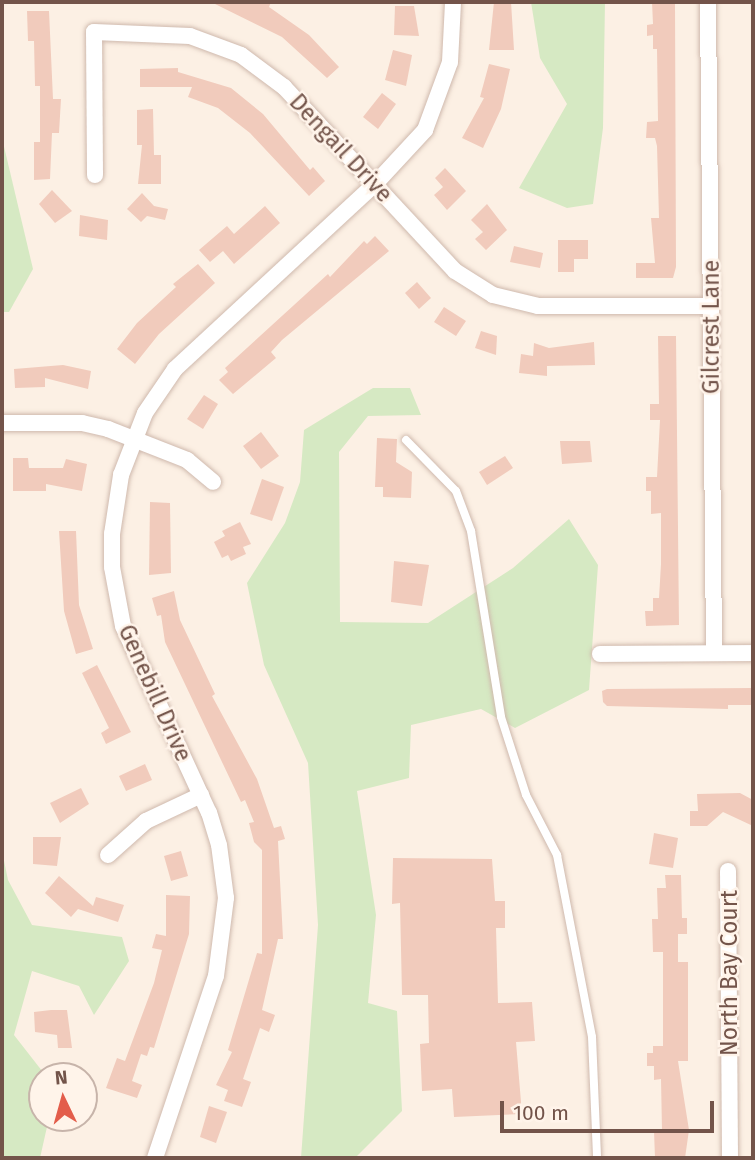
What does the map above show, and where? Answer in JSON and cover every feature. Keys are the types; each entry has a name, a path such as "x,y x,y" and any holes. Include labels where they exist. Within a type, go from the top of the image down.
{"street":[{"name":"Genebill Drive","path":"155,1158 222,951 224,871 201,795 134,657 117,600 112,567 114,507 134,437 159,390 197,345 413,146 436,106 450,62 453,2"},
{"name":"Gilcrest Lane","path":"708,2 714,653"},
{"name":"Dengail Drive","path":"95,175 94,32 143,31 216,44 264,70 455,271 493,295 538,306 711,306"},
{"path":"2,423 82,423 134,437 187,460 213,482"},
{"path":"600,654 753,653"},
{"path":"108,855 146,821 201,795"},
{"name":"North Bay Court","path":"728,871 730,1158"}],"lane":[{"path":"406,440 456,491 471,531 501,717 526,795 559,867 592,1037 597,1158"}],"green space":[{"path":"531,2 605,2 603,128 593,204 567,208 519,188 567,104 540,58"},
{"path":"2,138 33,269 9,312 2,312"},
{"path":"373,388 410,388 421,415 368,416 339,452 340,622 428,623 513,568 569,519 598,565 589,690 515,728 481,709 411,725 409,778 357,791 376,915 368,1003 397,1011 402,1111 355,1158 301,1158 318,925 308,763 264,665 247,583 285,523 300,482 304,430"},
{"path":"2,851 8,880 32,925 122,937 129,961 94,1015 79,986 32,971 14,1035 35,1062 28,1062 28,1132 46,1132 40,1158 2,1158"}],"building":[{"path":"211,2 271,2 269,7 309,35 339,67 327,78 282,37"},
{"path":"494,2 511,2 514,50 489,50"},
{"path":"652,2 675,2 676,267 673,278 636,278 636,263 655,263 651,218 659,218 657,146 655,138 646,138 647,122 658,121 657,49 653,49 653,35 647,36 647,25 653,24"},
{"path":"395,6 414,6 419,36 394,35"},
{"path":"27,11 49,11 53,99 61,99 59,133 52,133 50,179 34,180 34,142 40,142 40,86 35,86 34,41 28,41"},
{"path":"393,50 412,55 406,86 385,80"},
{"path":"489,64 510,69 501,109 483,148 462,138 484,98 480,97"},
{"path":"178,68 178,72 231,88 263,114 310,170 313,167 325,181 309,196 250,133 218,108 188,97 192,87 140,87 140,69"},
{"path":"382,93 396,104 378,129 363,117"},
{"path":"153,109 154,155 161,155 161,184 138,184 142,145 137,145 137,110"},
{"path":"445,168 466,191 447,210 434,195 443,187 435,178"},
{"path":"52,190 72,211 55,223 39,204"},
{"path":"142,193 154,206 168,209 165,220 147,216 141,222 127,209"},
{"path":"487,204 507,230 486,250 475,239 483,232 471,220"},
{"path":"265,206 280,223 234,264 223,251 210,262 199,250 227,226 234,234"},
{"path":"80,215 108,220 107,240 79,236"},
{"path":"375,236 389,251 282,340 271,352 276,358 233,394 219,380 228,372 225,368 328,274 330,277 364,241 367,244"},
{"path":"558,240 588,240 588,259 574,259 574,272 558,272"},
{"path":"514,246 543,253 540,268 510,262"},
{"path":"198,264 215,283 159,334 135,364 117,349 137,323 176,287 173,284"},
{"path":"417,282 431,298 419,309 405,293"},
{"path":"444,307 466,321 456,336 434,322"},
{"path":"481,331 497,336 496,355 475,348"},
{"path":"658,336 676,336 679,625 646,626 645,611 653,611 653,598 659,598 661,564 661,513 651,514 651,491 646,491 646,477 657,477 660,420 650,420 650,404 659,404"},
{"path":"594,342 595,365 547,366 547,376 519,373 521,354 533,356 534,343 549,348"},
{"path":"63,365 91,371 88,389 45,378 45,387 15,388 14,369"},
{"path":"204,395 218,404 203,429 187,419"},
{"path":"261,432 279,456 261,469 243,446"},
{"path":"377,438 397,439 396,462 412,472 411,498 383,497 383,487 375,487"},
{"path":"560,441 590,441 592,462 562,464"},
{"path":"505,456 513,468 487,485 479,472"},
{"path":"13,458 28,458 29,468 63,468 66,459 87,464 82,491 46,484 46,491 13,491"},
{"path":"262,479 284,487 272,521 250,514"},
{"path":"150,502 170,503 171,573 149,575"},
{"path":"240,522 251,544 243,547 246,554 231,561 228,555 222,558 214,542 225,536 222,531"},
{"path":"59,531 76,531 79,605 93,649 76,654 64,611"},
{"path":"394,561 429,565 422,606 391,602"},
{"path":"174,591 180,620 215,694 212,696 257,779 274,828 281,826 285,839 278,841 283,939 278,939 262,1010 275,1015 269,1032 260,1028 243,1079 251,1082 242,1107 224,1101 228,1090 216,1085 232,1052 228,1050 257,953 262,954 262,850 254,842 249,823 254,822 245,800 241,802 165,642 161,615 157,616 152,598"},
{"path":"97,665 131,732 106,744 101,733 109,728 82,673"},
{"path":"753,688 753,705 728,705 728,709 607,706 603,702 602,691 607,689"},
{"path":"145,764 152,780 126,791 119,776"},
{"path":"81,788 89,804 60,823 50,803"},
{"path":"740,793 753,800 753,826 723,812 707,826 690,826 690,811 698,811 697,794"},
{"path":"654,833 678,838 673,868 649,864"},
{"path":"33,837 61,837 57,866 33,864"},
{"path":"181,851 188,876 171,881 164,856"},
{"path":"393,858 492,859 495,901 505,901 505,928 496,928 498,1003 532,1002 535,1041 516,1042 522,1114 454,1117 452,1089 422,1091 420,1044 429,1043 428,995 402,995 400,903 392,904"},
{"path":"665,875 681,875 682,918 687,918 687,934 678,934 678,962 688,962 688,1061 678,1061 689,1130 685,1158 655,1158 654,1131 662,1131 661,1079 654,1080 654,1066 647,1066 647,1053 653,1053 653,1046 663,1046 663,952 653,952 652,919 658,919 657,888 666,888"},
{"path":"59,876 93,906 96,897 124,905 118,922 78,909 71,917 45,893"},
{"path":"166,895 190,896 189,934 154,1048 150,1047 147,1056 141,1054 132,1081 142,1085 137,1098 106,1088 117,1058 125,1061 154,983 162,950 152,948 156,934 166,936"},
{"path":"67,1010 72,1048 58,1048 57,1035 35,1032 34,1012"},
{"path":"209,1106 227,1112 216,1143 200,1137"}]}
